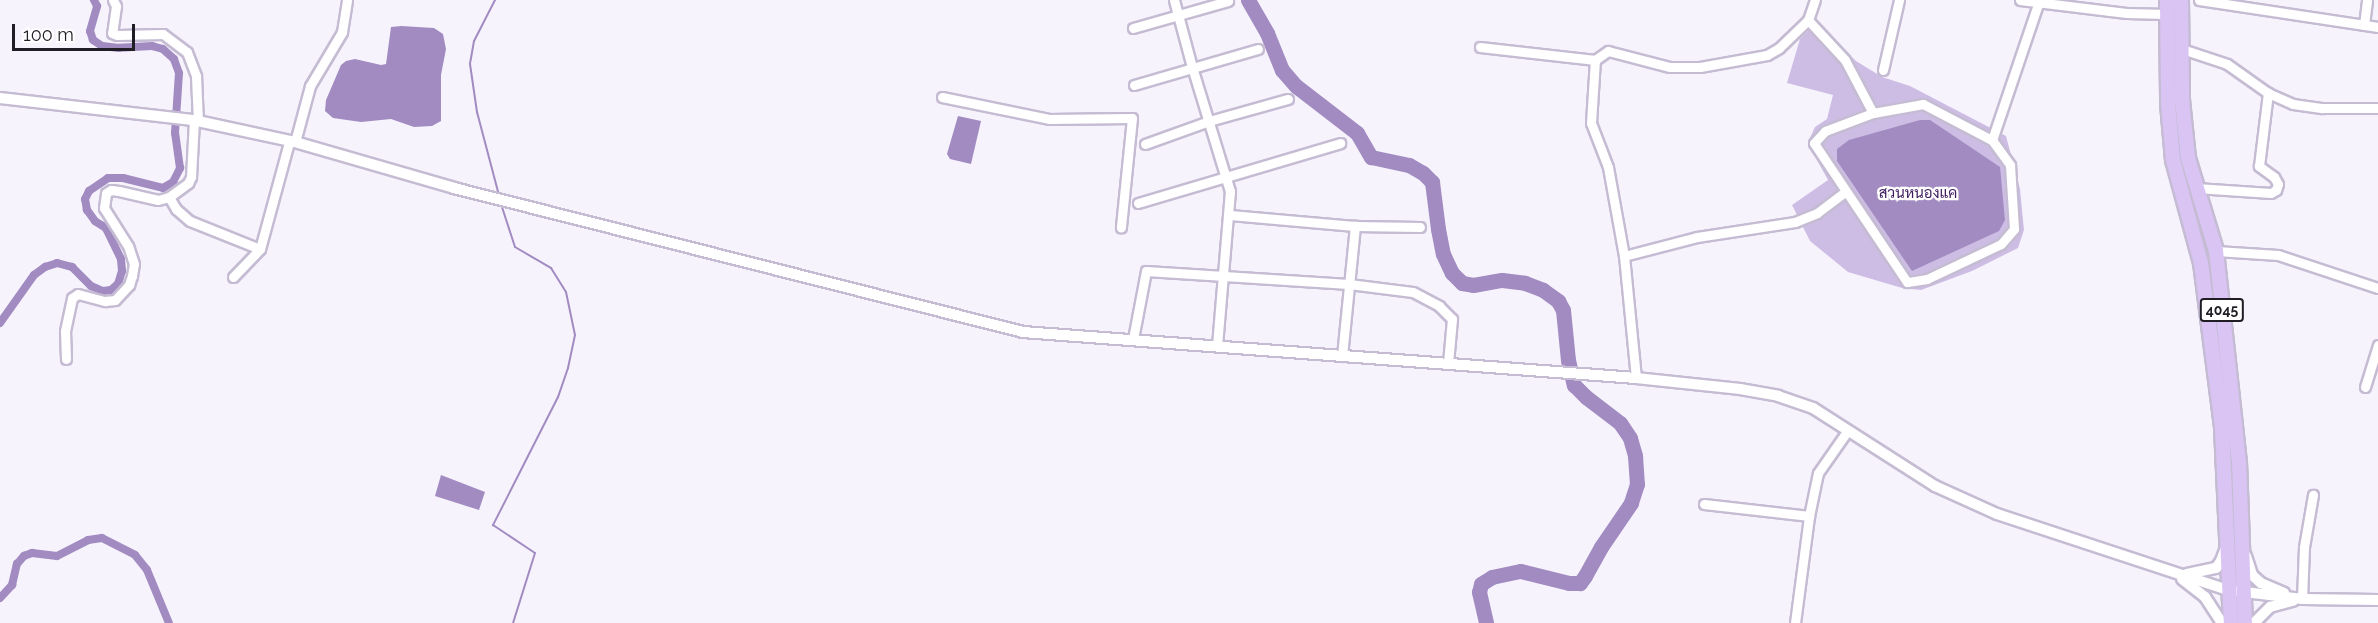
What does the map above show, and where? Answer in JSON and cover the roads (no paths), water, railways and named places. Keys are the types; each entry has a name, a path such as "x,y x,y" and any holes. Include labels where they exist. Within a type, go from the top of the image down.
{"main road":[{"name":"4045","path":"2181,0 2184,123 2188,158 2216,251 2239,462 2245,623"},
{"name":"4045","path":"2167,7 2168,104 2173,160 2201,263 2222,428 2231,623"}],"street":[{"path":"66,358 65,331 72,298 78,294 105,301 115,300 129,285 132,276 134,264 128,246 104,208 106,193 119,191 158,200 169,197 188,183 191,177 196,76 187,52 163,34 117,35 112,33 116,6 113,0"},
{"path":"233,277 260,249 310,86 342,32 347,0"},
{"path":"1174,0 1230,191 1230,215 1217,345"},
{"path":"1480,48 1595,60 1608,51 1670,67 1700,67 1738,62 1767,55 1779,48 1808,20 1815,0"},
{"path":"1883,70 1899,0"},
{"path":"2020,0 2126,13 2167,7"},
{"path":"2199,0 2378,27"},
{"path":"2364,25 2367,0"},
{"path":"1133,28 1178,13 1228,1"},
{"path":"1992,140 2038,4"},
{"path":"1808,20 1845,60 1873,113"},
{"path":"1134,85 1258,49"},
{"path":"2182,50 2228,64 2268,93 2293,104 2323,108 2378,108"},
{"path":"1595,60 1591,123 1608,167 1624,256 1636,378"},
{"path":"2196,188 2271,193 2276,190 2274,177 2259,166 2268,93"},
{"path":"942,97 1049,119 1132,118 1121,227"},
{"path":"0,99 164,116 292,142 481,195 1023,332 1582,373 1740,389 1778,396 1813,408 1935,486 1997,514 2229,590 2302,598 2378,600"},
{"path":"1145,144 1209,121 1288,99"},
{"path":"1923,104 1992,140 2010,165 2014,230 2001,244 1927,279 1907,282 1814,143 1825,131 1873,113 1923,104"},
{"path":"1138,203 1340,143"},
{"path":"1624,256 1697,237 1795,222 1817,213 1845,192"},
{"path":"169,197 176,209 190,221 260,249"},
{"path":"1230,215 1355,226 1420,227"},
{"path":"1342,356 1355,226"},
{"path":"2216,251 2278,255 2378,288"},
{"path":"1133,339 1146,271 1349,284 1413,292 1439,306 1452,319 1448,363"},
{"path":"2365,387 2378,345"},
{"path":"1795,623 1809,516 1818,473 1848,430"},
{"path":"2302,598 2304,547 2313,495"},
{"path":"1704,504 1809,516"},
{"path":"2241,526 2247,564 2252,575 2272,589 2302,598"},
{"path":"2172,573 2193,574 2216,568 2224,555 2226,537"},
{"path":"2172,573 2205,597 2222,623"},
{"path":"2254,623 2270,607 2302,598"}],"waterway":[{"path":"0,323 34,275 45,267 57,263 72,267 91,286 103,291 111,290 118,284 122,271 121,259 106,228 95,221 87,210 85,199 89,191 108,178 123,178 163,188 173,182 180,168 175,133 179,73 174,59 163,49 152,46 119,48 102,46 93,40 90,31 97,6 94,0"},
{"path":"495,0 474,41 470,64 477,112 499,195"},
{"path":"1248,0 1267,33 1282,70 1296,86 1357,133 1371,157 1409,165 1423,173 1432,182 1443,254 1452,273 1462,283 1473,285 1502,280 1525,283 1543,290 1558,301 1563,310 1568,360 1574,385 1620,423 1630,438 1635,456 1637,484 1631,503 1580,583 1569,583 1520,571 1492,577 1481,584 1479,592 1486,623"},
{"path":"501,204 515,247 551,268 566,292 575,335 568,368 558,397 493,525 535,553 513,623"},
{"path":"0,598 12,585 17,564 24,556 32,553 57,556 88,540 102,538 135,555 147,570 169,623"}],"park label":[{"name":"สวนหนองแค","path":"1918,194"}]}
